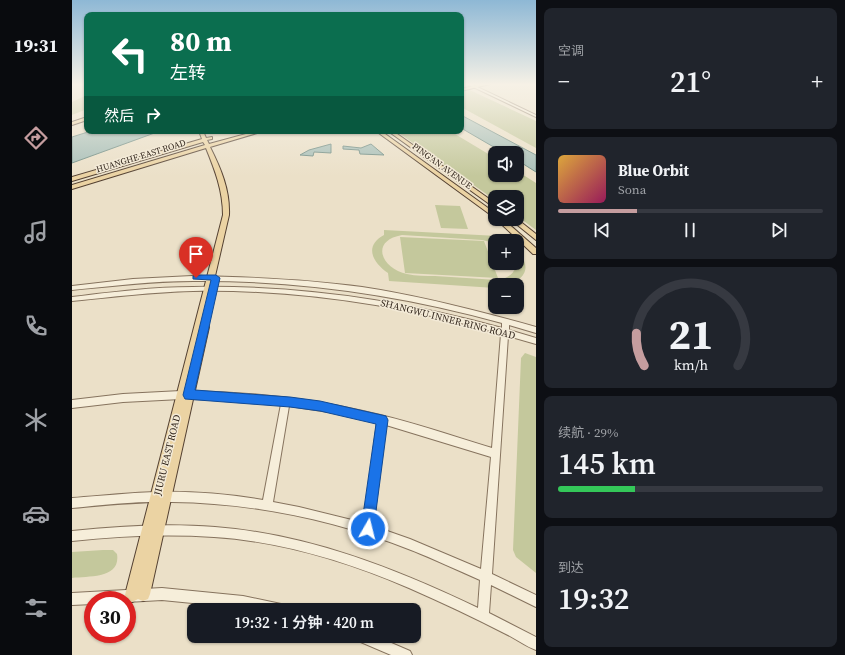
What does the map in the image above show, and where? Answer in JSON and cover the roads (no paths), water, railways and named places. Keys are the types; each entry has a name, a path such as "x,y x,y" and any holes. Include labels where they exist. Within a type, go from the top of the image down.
{"main road":[{"path":"72,119 83,115"},
{"path":"72,124 84,119"},
{"name":"HUANGHE EAST ROAD","path":"72,179 206,138 225,134"},
{"name":"HUANGHE EAST ROAD","path":"72,187 206,138 238,134"},
{"name":"PING'AN AVENUE","path":"382,134 488,211"},
{"name":"PING'AN AVENUE","path":"394,134 488,201"},
{"name":"JIURU EAST ROAD","path":"137,594 211,288 227,207 224,187 206,138"},
{"path":"507,226 536,252"},
{"path":"521,226 536,238"}],"street":[{"name":"SHANGWU INNER RING ROAD","path":"72,288 140,280 213,278 283,280 351,287 423,300 536,330"},
{"name":"SHANGWU INNER RING ROAD","path":"72,299 137,291 211,288 287,290 350,297 421,310 536,341"},
{"path":"483,616 506,321"},
{"path":"72,404 123,398 185,395 215,395 286,401 320,406 382,420 496,454"},
{"path":"267,505 286,401"},
{"path":"368,529 382,420"},
{"path":"72,503 160,497 183,497 293,509 368,529 414,545 536,601"},
{"path":"72,536 153,530 176,530 217,533 287,543 352,561 409,582 483,616 536,644"},
{"path":"72,599 137,594 162,594 203,597 248,603"},
{"path":"377,643 406,655"}],"water":[{"path":"464,117 519,146 492,146 464,130"},
{"path":"84,133 152,134 72,163 72,137"},
{"path":"331,144 331,153 314,152 313,156 300,155 309,150"},
{"path":"371,144 384,155 360,154 359,150 343,149 343,146 361,148"},
{"path":"524,149 536,155 536,172 524,164"}]}
